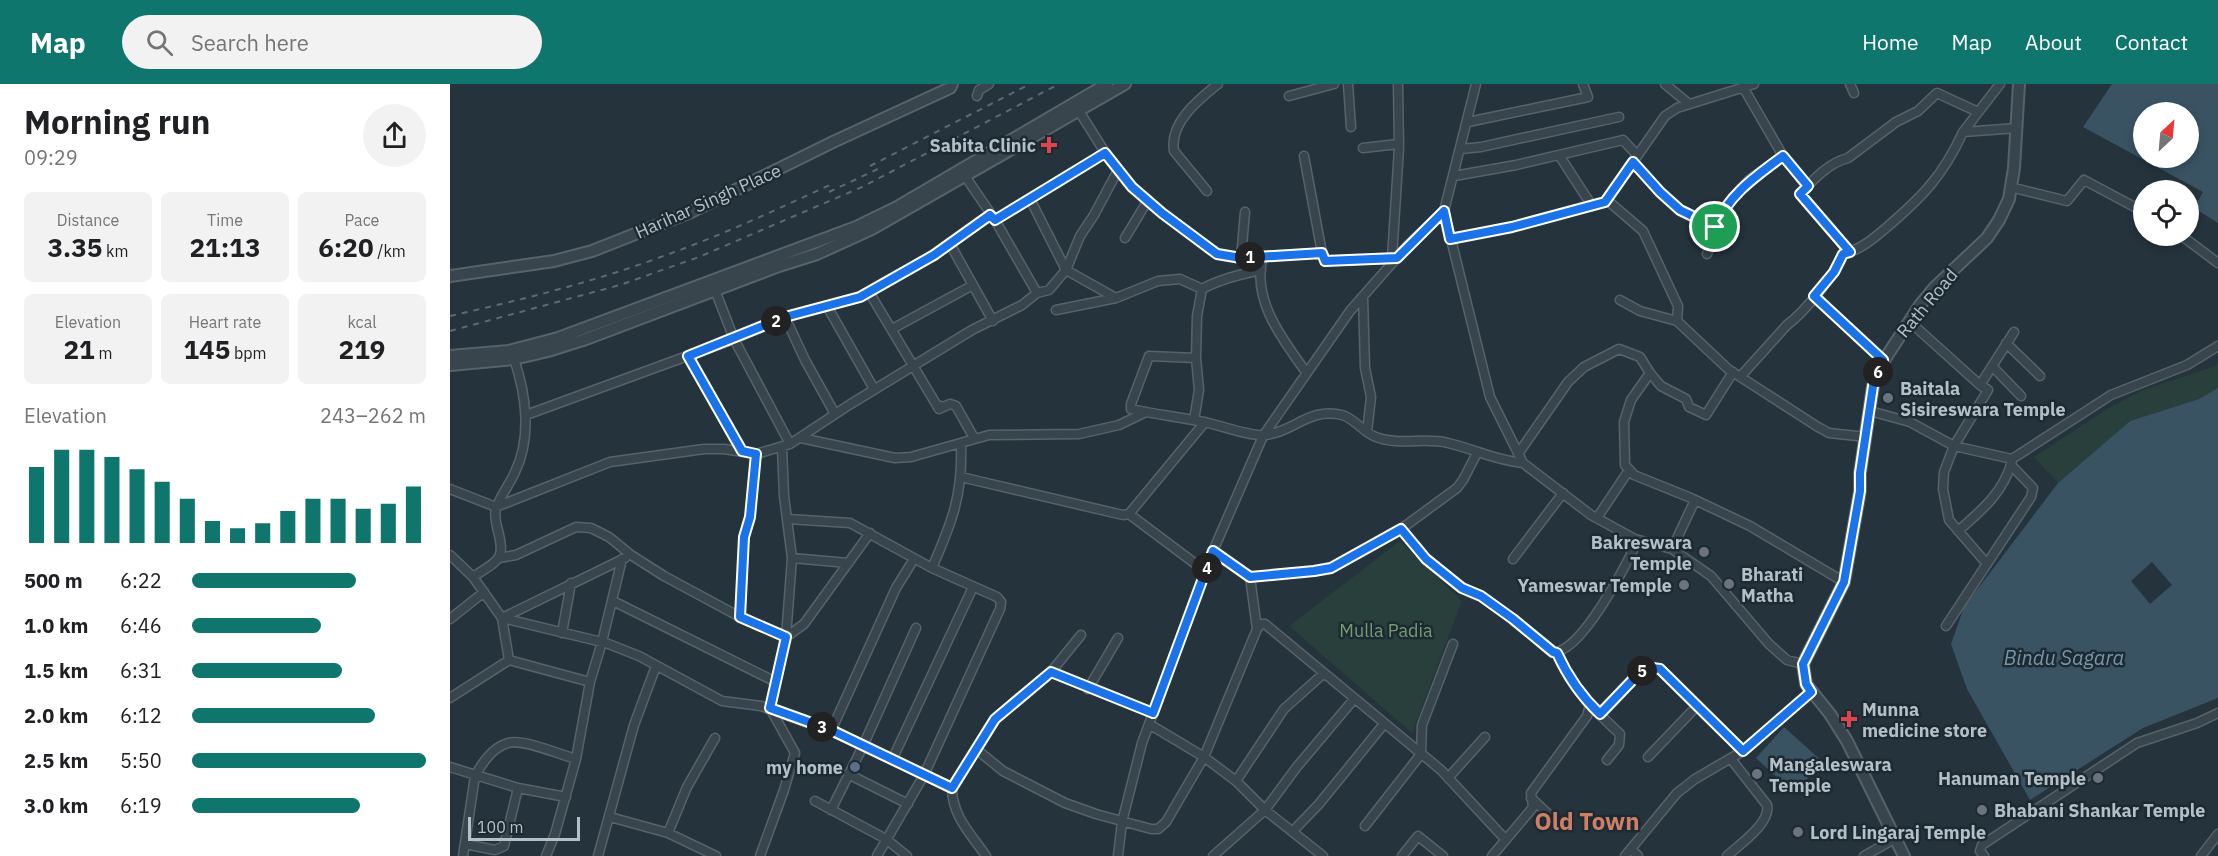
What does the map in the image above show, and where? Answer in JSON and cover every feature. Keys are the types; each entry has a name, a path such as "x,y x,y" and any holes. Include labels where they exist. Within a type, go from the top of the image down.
{"street":[{"name":"Harihar Singh Place","path":"450,276 554,261 592,251 692,212 833,142 950,88 952,84"},
{"path":"977,96 979,90 989,84"},
{"path":"450,356 509,351 558,338 856,227 897,207 1107,84"},
{"path":"450,365 514,359 548,351 817,254 863,233 1125,84"},
{"path":"1207,191 1174,152 1172,144 1184,115 1218,84"},
{"path":"1289,96 1334,84"},
{"path":"1348,84 1351,127"},
{"path":"1394,258 1398,84"},
{"path":"1476,84 1444,211 1490,397 1520,458 1598,518 1638,540 1672,549 1711,576 1769,644 1787,660 1803,664 1806,684 1830,714 1847,741 1904,856"},
{"path":"1468,122 1588,97 1583,84"},
{"path":"1665,84 1689,104"},
{"path":"1450,239 1512,227 1607,200 1665,116 1677,108 1754,84"},
{"path":"1850,84 1854,93"},
{"path":"1196,358 1149,356 1131,409 1205,422 1263,436 1284,431 1299,421 1315,415 1344,415 1374,437 1387,440 1448,443 1509,462 1520,458 1558,394 1584,366 1619,349 1640,357 1661,386 1686,399 1689,407 1706,415 1737,374 1796,319 1834,272 1843,254 1868,242 1919,199 1951,158 1964,132 2000,84"},
{"name":"Rath Road","path":"1803,664 1844,582 1860,491 1860,473 1873,386 1883,360 1909,321 1935,287 1987,238 2009,199 2017,128 2019,84"},
{"path":"1743,87 1783,156 1808,186"},
{"path":"1850,252 1800,194 1818,175 1848,158 1896,122 1918,111 1937,93 1978,112"},
{"path":"1079,111 1105,153 1132,187 1162,213 1217,254 1241,258 1322,253"},
{"path":"1461,149 1481,147 1619,117"},
{"path":"1964,132 2017,128"},
{"path":"1454,176 1516,165 1623,140 1660,192 1680,210 1715,227"},
{"path":"1363,148 1398,144"},
{"path":"526,415 734,339 785,317 860,297 1105,153"},
{"path":"1559,155 1592,206"},
{"path":"1304,156 1325,261 1394,258"},
{"path":"1707,254 1723,210 1749,180 1783,156"},
{"path":"450,489 496,507 610,462 704,449 756,454 786,446 972,330 1022,305 1037,293 1049,290 1065,270 1080,236 1118,170"},
{"path":"965,176 993,218 1037,293"},
{"path":"2012,185 2014,188 2067,201 2084,180 2133,206"},
{"path":"1030,199 1065,270 1116,298"},
{"path":"1125,238 1148,200"},
{"path":"1607,200 1643,231 1678,306 1677,321"},
{"path":"1118,856 1122,822 1136,764 1149,724 1205,571 1263,436 1350,310 1394,258 1444,211"},
{"path":"1241,258 1245,212"},
{"path":"950,244 993,321"},
{"path":"2195,246 2218,263"},
{"path":"1263,256 1262,290 1278,333 1306,372"},
{"path":"1194,420 1199,390 1196,358 1197,316 1202,289 1236,275 1261,270"},
{"path":"1056,310 1116,298 1158,281 1180,279 1202,289"},
{"path":"892,329 973,285"},
{"path":"715,290 734,339 786,446 784,496 792,558 786,637 770,708 795,753 760,856"},
{"path":"869,291 940,407 950,404 956,406 974,438"},
{"path":"1363,296 1365,368 1371,397 1367,432"},
{"path":"1814,296 1883,360"},
{"path":"1620,300 1640,311 1677,321 1737,374 1794,413 1829,433 1866,437"},
{"path":"827,306 874,389"},
{"path":"785,317 805,360 836,414"},
{"path":"1909,321 1988,390 1954,446 1944,472 1943,489 1949,520 1987,564"},
{"path":"1980,385 2014,332"},
{"path":"2006,343 2040,376"},
{"path":"1958,531 1995,497 2003,485 2012,462 2111,395 2187,365 2218,346"},
{"path":"688,356 742,451"},
{"path":"499,558 502,552 495,518 496,507 516,470 523,451 526,415 514,359"},
{"path":"1992,366 2021,396"},
{"path":"1650,373 1631,400 1624,422 1625,465 1629,470 1634,475 1750,526 1844,582"},
{"path":"1870,411 1910,422 1954,446 2012,462 2030,483 2033,491 1946,626"},
{"path":"801,438 895,458 912,457 989,435 1079,434 1119,425 1146,412"},
{"path":"961,477 1124,515 1129,514 1205,422"},
{"path":"932,568 953,518 961,477 961,444"},
{"path":"1213,551 1250,577 1331,568 1401,529 1456,488 1463,480 1477,453"},
{"path":"740,617 744,537 750,517 756,454"},
{"path":"1598,518 1629,470"},
{"path":"1513,559 1563,493"},
{"path":"1672,549 1695,500"},
{"path":"1129,514 1205,571"},
{"path":"788,519 850,523 914,559 997,597 1001,602 1000,609 924,775 877,856"},
{"path":"473,577 499,558 516,555 576,527 583,526 609,537 627,557 740,617 786,637"},
{"path":"1401,529 1426,559 1462,588 1481,596 1557,653 1563,651 1596,615 1623,572 1638,540"},
{"path":"786,637 804,624 870,533"},
{"path":"450,555 473,577 502,618 509,660"},
{"path":"502,618 627,557"},
{"path":"546,856 566,797 576,759 590,682 627,557"},
{"path":"792,558 848,563"},
{"path":"831,730 896,588 914,559"},
{"path":"1250,577 1257,629"},
{"path":"562,633 571,584"},
{"path":"892,760 973,587"},
{"path":"450,619 484,592"},
{"path":"613,601 776,682"},
{"path":"502,618 602,642 639,656 722,701 770,708 831,730 952,788"},
{"path":"976,749 1003,771 1065,803 1122,822 1151,829 1163,827 1204,757 1261,624 1271,627 1323,674 1421,754 1448,778 1506,840"},
{"path":"831,810 863,746 916,628"},
{"path":"986,856 957,814 952,802 952,788 995,719 1051,672 1081,635"},
{"path":"1089,689 1118,638"},
{"path":"1365,826 1421,754 1422,724 1453,644"},
{"path":"1557,653 1569,677 1590,705 1620,734 1619,745 1607,760"},
{"path":"450,698 509,660 590,682"},
{"path":"598,856 634,725 656,666"},
{"path":"1600,714 1645,667 1660,669 1743,751"},
{"path":"1051,672 1153,713"},
{"path":"1236,781 1284,709 1323,674"},
{"path":"1631,854 1677,793 1695,778 1743,751 1811,692"},
{"path":"1213,856 1265,810 1354,699"},
{"path":"1492,856 1533,807 1531,798 1533,790 1587,716 1590,705"},
{"path":"1648,757 1697,706"},
{"path":"1980,855 1982,845 1991,838 2137,743 2197,723 2218,713"},
{"path":"1149,724 1204,757 1236,781 1265,810 1323,856"},
{"path":"1293,831 1319,804 1384,724"},
{"path":"1448,778 1485,737"},
{"path":"668,833 687,787 715,738"},
{"path":"463,856 476,776 480,766 490,755 509,742 520,742 576,759"},
{"path":"1727,856 1761,824 1768,811 1767,805 1731,759"},
{"path":"450,767 518,788 566,797"},
{"path":"848,774 908,804"},
{"path":"465,844 495,850 504,846 518,788"},
{"path":"1531,798 1559,824"},
{"path":"815,801 886,839 907,856"},
{"path":"610,817 668,833 716,856"},
{"path":"2201,856 2218,834"},
{"path":"1401,856 1418,836 1443,856"},
{"path":"1864,856 1896,838"}],"green space":[{"path":"2218,362 2218,388 2199,399 2130,421 2058,483 2034,457 2107,409 2141,391 2215,366"},
{"name":"Mulla Padia","path":"1400,541 1462,601 1412,733 1289,626"}],"water":[{"path":"2112,84 2218,84 2218,223 2199,211 2199,199 2203,192 2199,190 2199,180 2181,180 2159,168 2199,168 2199,102 2133,102 2133,154 2083,127"},
{"name":"Bindu Sagara","path":"2218,388 2218,698 2143,728 2030,800 1967,689 1951,644 1964,607 2058,483 2130,421 2199,399","holes":["2152,562 2172,585 2150,604 2131,581"]},
{"path":"1784,727 1823,762 1794,793 1756,758"}],"railway":[{"path":"870,166 1030,84"},
{"path":"450,331 620,285 699,257 862,187 1059,84"},
{"path":"829,192 880,168"},
{"path":"450,316 555,290 632,267 725,232 834,183"}],"place":[{"name":"Sabita Clinic","path":"1049,145"},
{"name":"Baitala Sisireswara Temple","path":"1888,398"},
{"name":"Bakreswara Temple","path":"1704,552"},
{"name":"Bharati Matha","path":"1729,584"},
{"name":"Yameswar Temple","path":"1684,585"},
{"name":"Munna medicine store","path":"1849,719"},
{"name":"my home","path":"855,767"},
{"name":"Mangaleswara Temple","path":"1757,774"},
{"name":"Hanuman Temple","path":"2098,778"},
{"name":"Bhabani Shankar Temple","path":"1982,810"},
{"name":"Lord Lingaraj Temple","path":"1798,832"}],"district":[{"name":"Old Town","path":"1587,821"}],"route":[{"path":"1105,153 1132,187 1162,213 1217,254 1241,258 1322,253 1325,261 1397,258 1444,211 1450,239 1512,227 1605,202 1633,162 1680,210 1715,227 1723,210 1749,180 1783,156 1808,186 1800,194 1850,252 1843,254 1834,272 1814,296 1883,360 1873,386 1860,473 1860,491 1844,582 1803,664 1803,674 1811,692 1743,751 1660,669 1645,667 1600,714 1590,705 1569,677 1557,653 1481,596 1462,588 1426,559 1401,529 1331,568 1314,571 1250,577 1213,551 1153,713 1051,672 989,726 952,788 831,730 770,708 786,637 740,617 744,537 750,517 756,454 742,451 688,356 785,317 860,297 934,255 990,215 995,220 1083,169 1105,153"}]}
